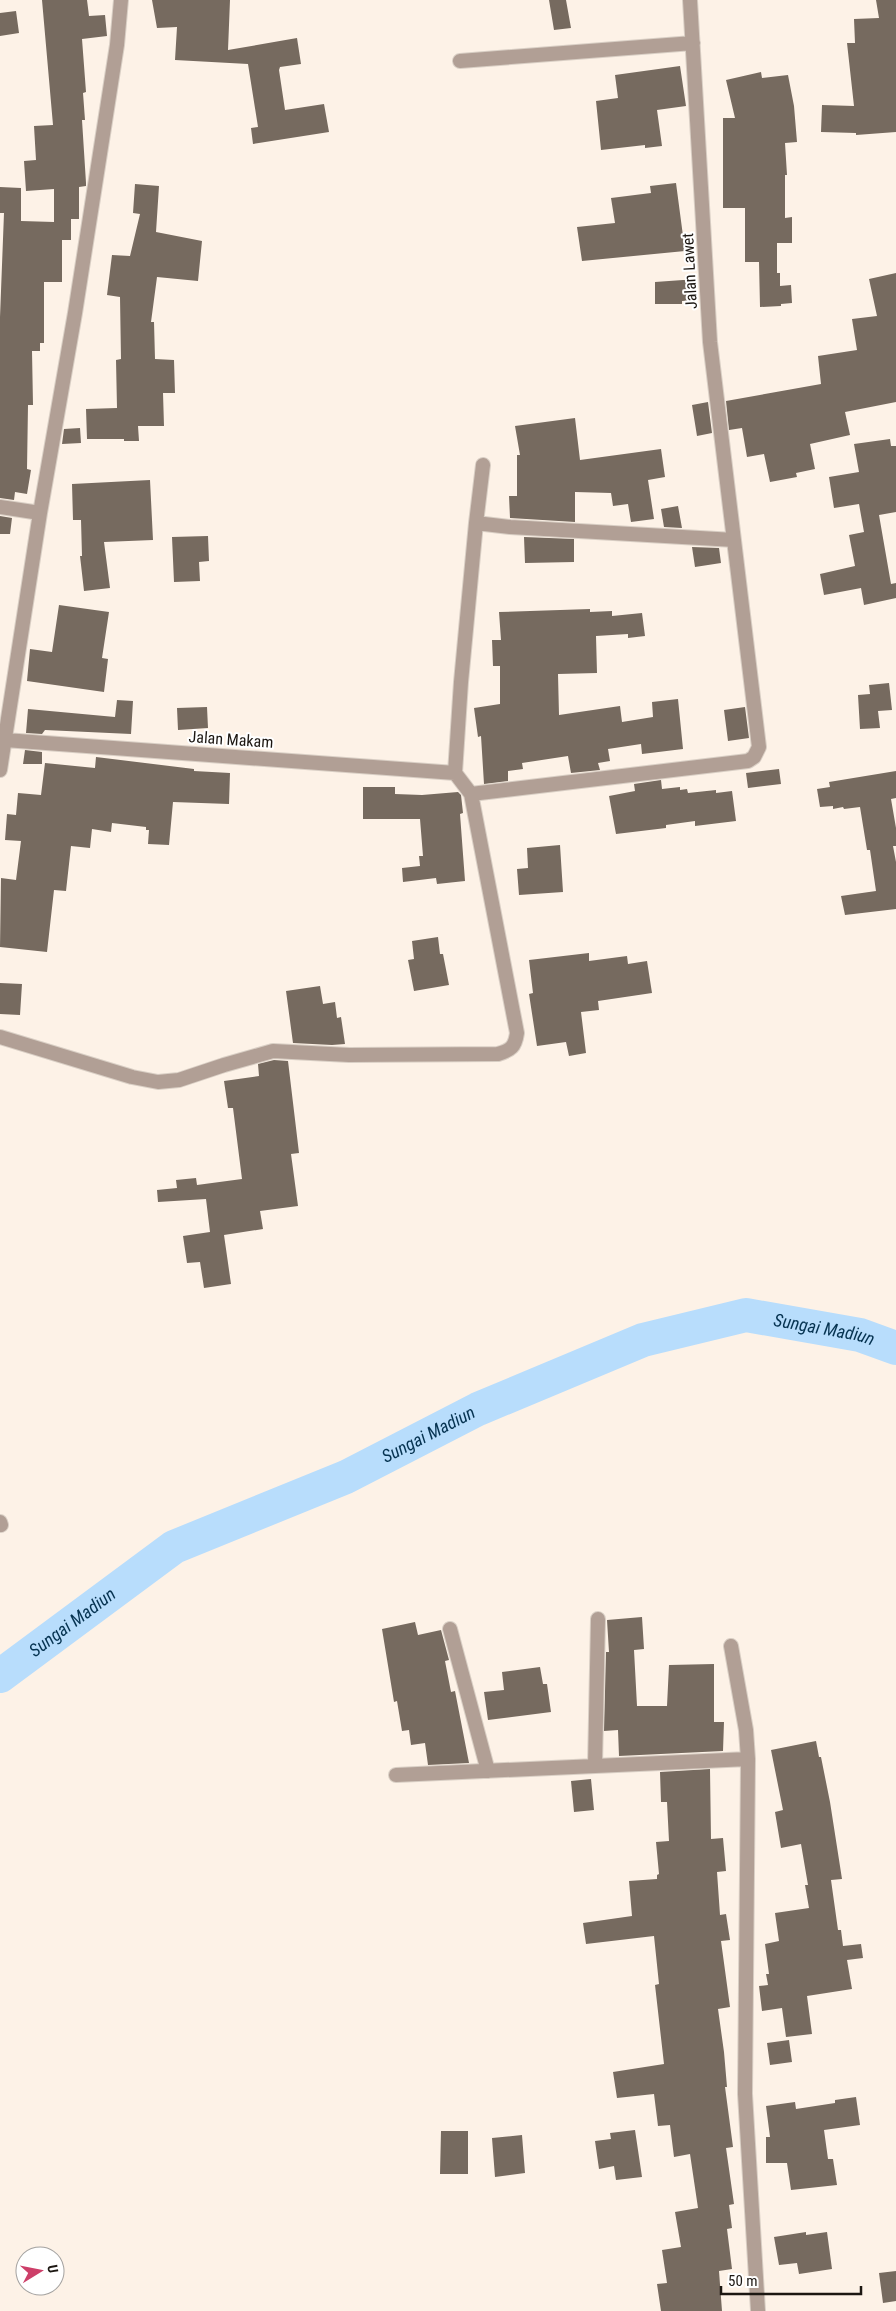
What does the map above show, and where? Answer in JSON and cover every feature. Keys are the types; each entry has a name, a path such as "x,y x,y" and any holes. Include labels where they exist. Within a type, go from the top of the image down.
{"street":[{"path":"0,770 117,45 121,0"},
{"name":"Jalan Lawet","path":"471,794 748,761 754,757 760,747 710,342 690,0"},
{"path":"460,61 693,43"},
{"path":"0,1037 132,1077 158,1082 179,1080 224,1065 273,1052 349,1055 498,1054 510,1051 516,1043 517,1033 471,794 455,773 461,682 483,465"},
{"path":"0,507 40,513"},
{"path":"476,523 510,527 734,540"},
{"name":"Jalan Makam","path":"6,740 455,773"},
{"path":"595,1766 598,1619"},
{"path":"450,1629 488,1771"},
{"path":"731,1646 746,1730 748,1759 745,2094 758,2311"},
{"path":"396,1775 748,1759"}],"building":[{"path":"42,0 87,0 89,16 105,15 107,36 82,39 86,92 83,93 85,120 82,120 86,186 79,187 79,219 71,219 71,240 62,240 62,282 44,282 44,343 40,343 40,351 32,351 33,405 28,405 27,469 31,470 27,494 15,492 14,500 0,498 0,317 4,213 0,213 0,187 21,188 21,221 54,222 54,189 26,191 24,161 36,160 34,126 53,125"},
{"path":"152,0 230,0 228,50 297,38 301,64 280,67 279,70 285,110 324,104 329,132 253,144 251,128 258,127 248,64 175,60 177,27 157,28"},
{"path":"549,0 566,0 571,28 554,30"},
{"path":"876,0 896,0 896,132 856,135 856,133 821,132 822,105 854,106 847,43 855,43 854,19 879,18"},
{"path":"16,11 19,33 0,36 0,13"},
{"path":"680,66 686,106 657,110 662,146 645,148 645,145 601,150 596,101 618,98 615,75"},
{"path":"761,72 762,78 788,75 794,106 797,142 785,143 787,175 785,175 785,218 792,217 792,243 777,243 777,273 780,273 780,286 791,285 792,303 781,304 781,306 760,307 759,262 745,262 745,208 723,208 723,118 735,118 726,80"},
{"path":"676,183 685,251 582,261 577,227 615,223 611,198 651,193 650,186"},
{"path":"135,184 159,186 156,232 202,241 198,281 157,277 151,322 154,322 155,359 174,360 175,393 163,393 164,426 138,426 139,441 87,439 86,409 117,408 116,360 121,359 120,297 107,295 112,255 130,256 140,214 133,213"},
{"path":"896,273 896,402 845,412 850,435 810,444 815,469 796,473 797,477 770,482 764,454 747,457 742,428 729,430 726,401 821,384 818,356 857,350 852,319 877,316 869,279"},
{"path":"697,280 697,300 682,301 682,304 655,304 655,282"},
{"path":"708,402 712,433 697,436 692,405"},
{"path":"575,418 580,460 661,449 665,477 648,480 654,519 631,522 628,504 613,506 611,493 575,492 575,522 510,518 509,496 517,496 517,455 520,455 515,426"},
{"path":"80,428 81,443 62,444 64,429"},
{"path":"890,439 891,446 896,446 896,512 879,515 891,584 896,583 896,598 864,605 861,588 824,595 820,574 855,566 849,535 864,532 859,504 834,508 829,477 859,472 854,444"},
{"path":"150,480 153,540 104,542 110,588 84,591 80,556 82,556 81,520 73,520 72,484"},
{"path":"678,506 682,528 664,527 661,509"},
{"path":"0,516 12,518 10,534 0,534"},
{"path":"208,536 209,561 199,562 200,581 174,582 172,537"},
{"path":"524,537 574,539 574,562 525,563"},
{"path":"692,547 719,548 721,563 695,567"},
{"path":"59,605 109,612 102,658 108,659 104,692 27,681 30,649 52,652"},
{"path":"590,609 590,612 612,611 612,616 642,613 645,636 628,638 628,634 596,636 597,673 558,674 559,715 620,706 622,722 653,717 652,702 678,699 683,749 642,754 641,744 608,749 610,761 598,763 600,770 571,773 568,756 522,763 523,769 508,771 508,781 484,784 481,736 478,737 474,708 500,704 500,666 493,666 492,640 501,640 499,612"},
{"path":"889,683 892,710 878,711 880,728 860,729 858,695 870,694 869,685"},
{"path":"117,700 133,701 131,734 45,730 42,734 26,733 28,709 115,717"},
{"path":"207,707 208,728 178,730 177,708"},
{"path":"745,707 749,738 728,741 724,710"},
{"path":"25,750 42,752 42,764 23,764"},
{"path":"96,757 194,769 194,771 230,773 229,804 173,802 169,845 148,844 149,830 146,830 146,827 112,823 111,832 92,829 90,848 71,846 66,891 54,890 47,952 0,947 1,878 16,880 21,841 5,840 7,814 16,815 18,793 41,795 45,763 95,768"},
{"path":"779,769 781,784 748,788 746,773"},
{"path":"896,771 896,798 891,799 896,828 896,846 893,846 896,862 896,909 845,915 841,896 876,891 870,850 867,850 860,807 833,809 833,806 820,807 817,789 830,787 829,782"},
{"path":"661,780 662,789 680,787 680,790 687,789 688,793 716,790 716,793 732,791 736,821 695,826 695,821 666,825 666,828 616,834 609,796 635,791 634,784"},
{"path":"363,787 395,787 395,794 422,795 458,792 461,795 463,813 460,814 465,881 437,884 436,878 403,882 402,868 420,866 419,856 423,856 420,819 363,819"},
{"path":"560,845 563,892 519,895 517,869 528,868 527,848"},
{"path":"438,937 440,954 443,954 449,985 414,991 408,960 414,959 412,941"},
{"path":"589,953 589,961 627,956 628,964 647,961 652,993 598,1001 599,1010 581,1012 586,1053 569,1056 566,1042 537,1046 529,994 533,993 529,960"},
{"path":"0,983 22,984 20,1015 0,1014"},
{"path":"320,986 323,1004 335,1002 337,1018 341,1017 345,1044 293,1043 286,991"},
{"path":"274,1060 288,1061 299,1153 291,1154 298,1206 260,1211 263,1229 224,1235 231,1284 204,1288 200,1262 187,1263 183,1236 210,1232 206,1199 158,1202 157,1190 177,1188 176,1180 196,1178 197,1185 242,1179 233,1108 228,1108 224,1081 259,1076 258,1064"},
{"path":"642,1617 644,1649 634,1650 637,1706 667,1706 669,1665 714,1664 714,1722 724,1722 723,1751 619,1756 618,1730 604,1731 606,1652 609,1652 607,1620"},
{"path":"415,1622 418,1635 441,1630 449,1660 445,1661 451,1692 455,1691 469,1763 428,1765 425,1743 411,1745 409,1730 402,1731 397,1701 394,1702 382,1629"},
{"path":"540,1667 543,1684 547,1684 551,1712 488,1720 484,1692 504,1690 502,1672"},
{"path":"816,1741 830,1802 842,1879 831,1880 838,1930 841,1930 843,1946 861,1944 863,1958 847,1960 852,1989 807,1996 812,2034 786,2037 782,2008 762,2011 759,1986 768,1985 766,1974 769,1974 765,1944 779,1941 775,1913 809,1908 805,1885 808,1885 801,1844 781,1848 775,1812 783,1810 771,1750"},
{"path":"710,1769 711,1839 723,1838 726,1871 717,1872 720,1915 726,1914 730,1940 721,1941 730,2007 718,2009 733,2147 726,2148 734,2204 729,2205 732,2228 727,2229 732,2269 719,2271 722,2311 661,2311 657,2284 667,2283 662,2250 681,2247 675,2212 698,2208 690,2154 674,2157 670,2125 658,2126 654,2094 617,2098 613,2072 664,2064 655,1985 659,1984 654,1936 586,1944 583,1923 632,1916 629,1881 657,1879 659,1874 656,1842 669,1841 667,1802 661,1802 660,1772"},
{"path":"591,1779 594,1810 574,1812 571,1781"},
{"path":"789,2040 792,2062 770,2065 767,2043"},
{"path":"856,2097 860,2125 824,2130 828,2159 833,2159 837,2185 791,2190 787,2163 766,2163 766,2137 770,2137 766,2106 795,2102 796,2109 835,2103 835,2100"},
{"path":"635,2130 642,2177 616,2180 614,2166 599,2169 595,2141 611,2139 610,2133"},
{"path":"441,2131 468,2131 468,2174 440,2174"},
{"path":"522,2135 525,2173 495,2177 492,2138"},
{"path":"806,2232 806,2235 827,2232 832,2269 799,2274 797,2263 779,2265 774,2237"},
{"path":"896,2271 896,2301 883,2303 879,2273"}],"waterway":[{"name":"Sungai Madiun","path":"0,1676 174,1547 346,1477 478,1409 643,1340 746,1315 860,1335 896,1348"}]}
